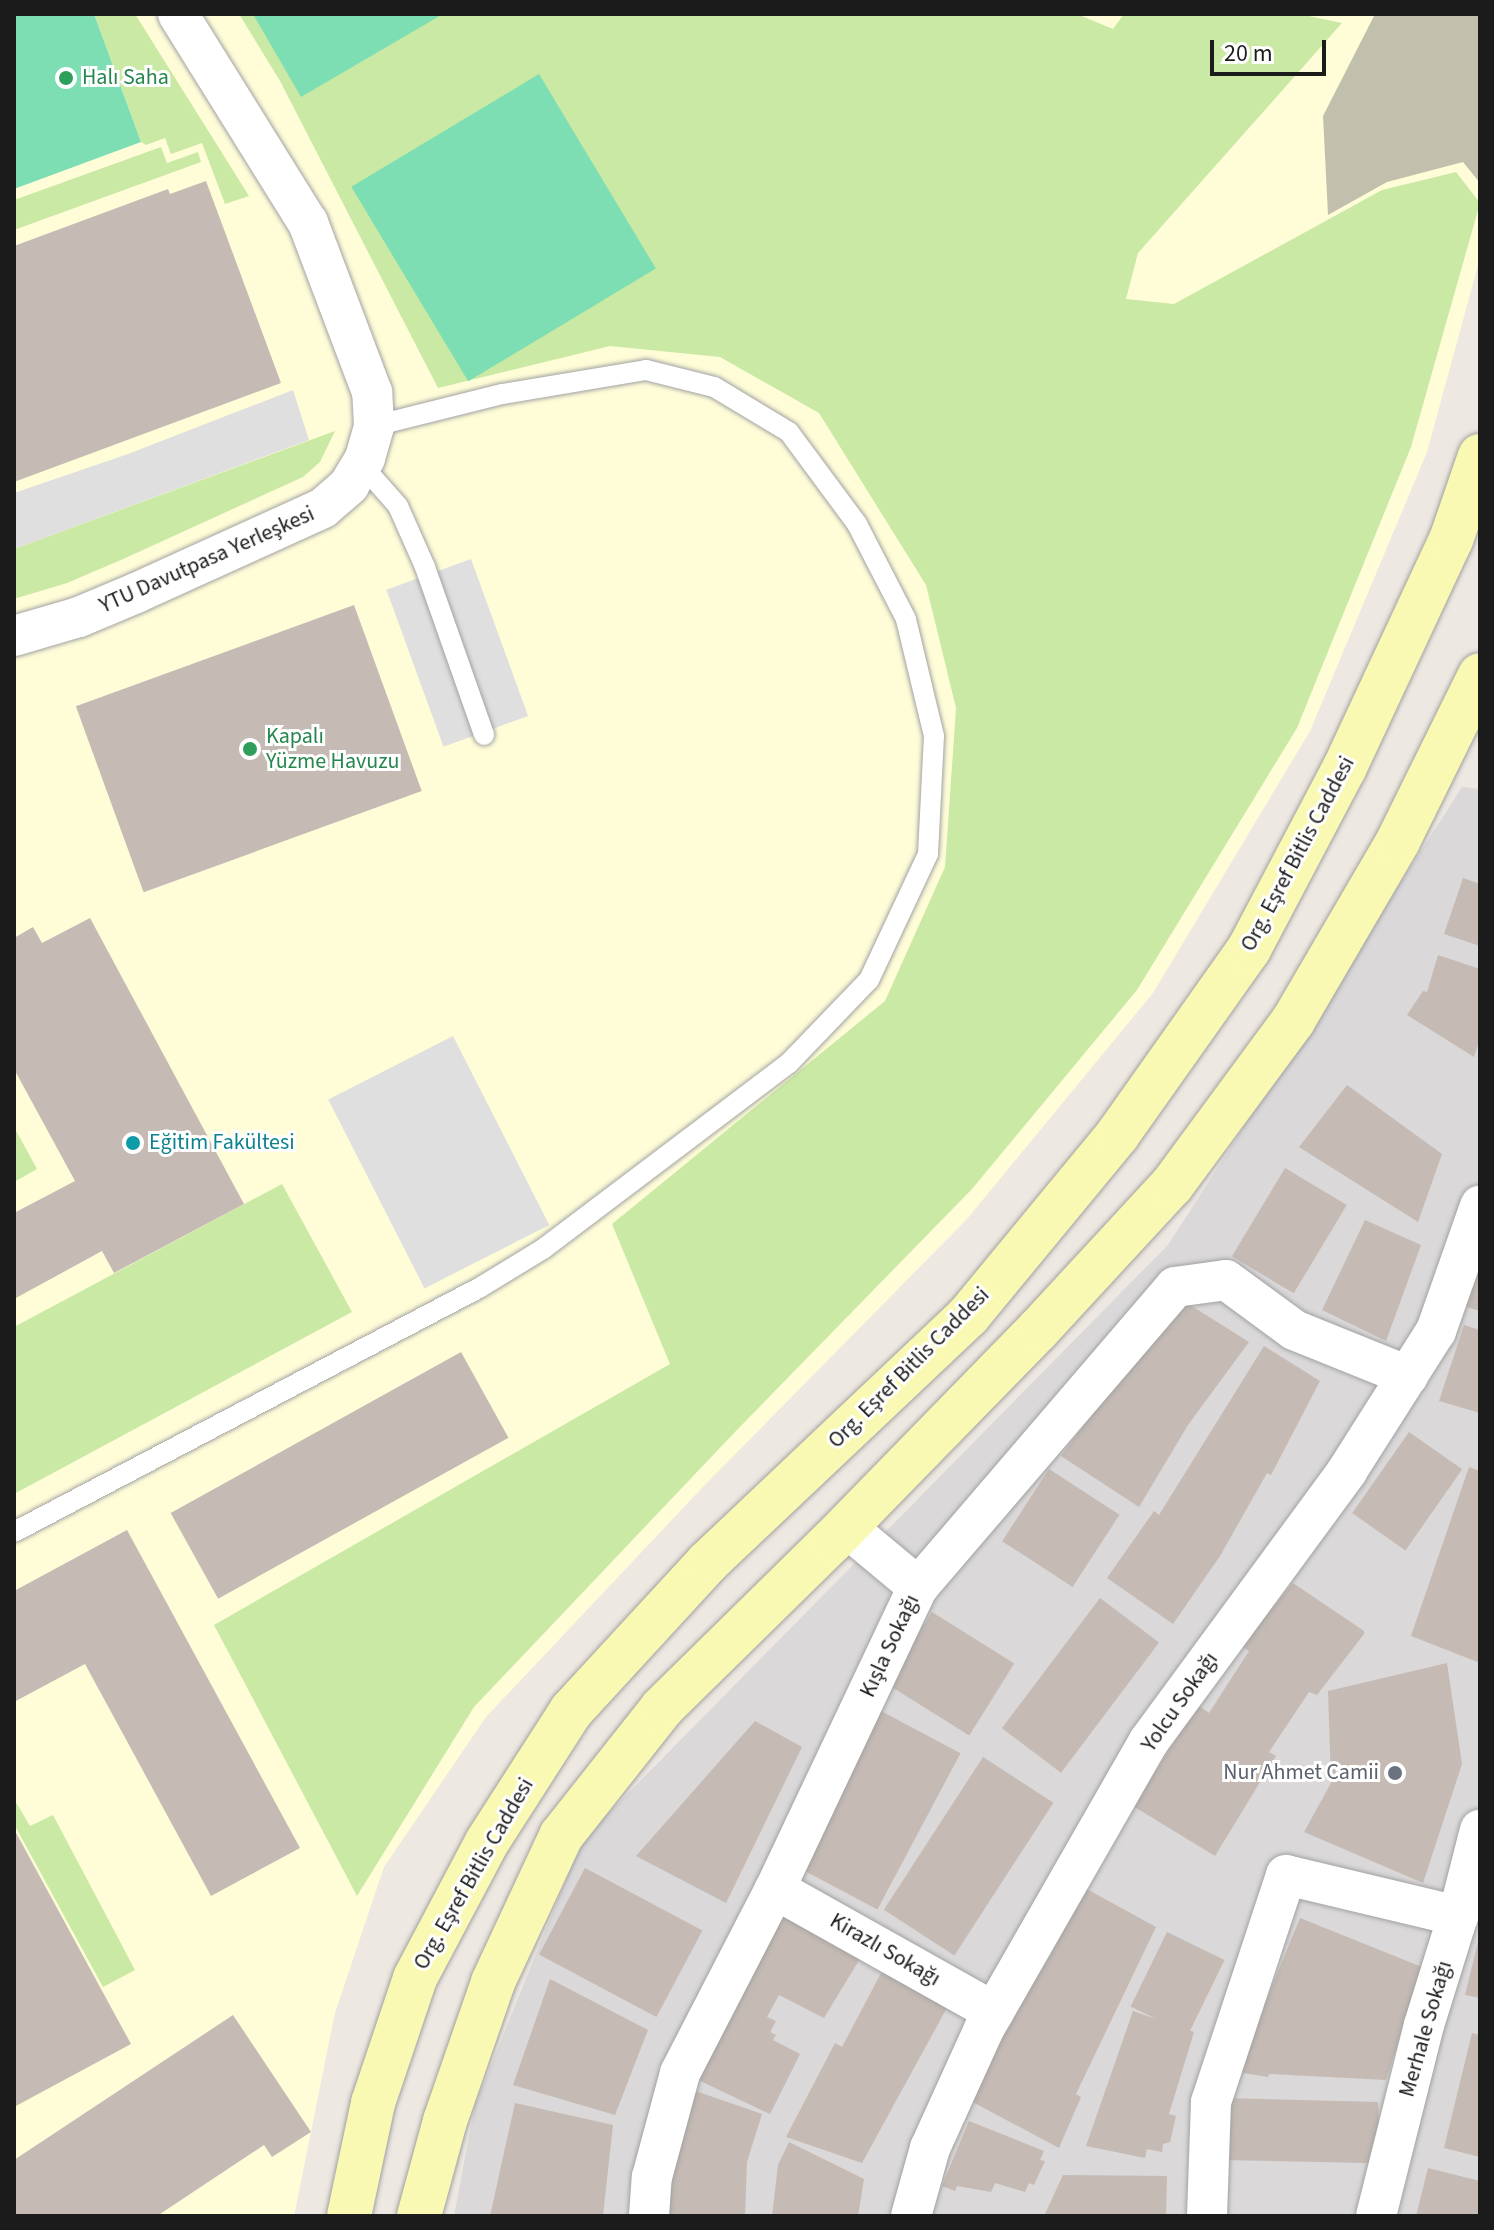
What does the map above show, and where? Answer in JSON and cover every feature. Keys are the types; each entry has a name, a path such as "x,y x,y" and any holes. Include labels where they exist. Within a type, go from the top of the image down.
{"street":[{"name":"YTU Davutpasa Yerleşkesi","path":"14,636 108,605 323,508 349,485 361,464 374,426 372,392 308,223 178,14"},
{"name":"Org. Eşref Bitlis Caddesi","path":"349,2216 373,2103 415,1978 487,1842 554,1737 571,1711 708,1562 969,1315 1118,1134 1256,935 1344,769 1451,540 1480,456"},
{"path":"419,2216 445,2121 493,1982 561,1836 662,1708 846,1527 1038,1330 1172,1185 1293,1021 1398,841 1468,729 1480,675"},
{"name":"Yolcu Sokağı","path":"911,2216 930,2148 994,2012 1149,1741 1347,1471 1436,1331 1480,1206"},
{"name":"Kışla Sokağı","path":"649,2216 652,2177 680,2073 775,1889 918,1587 1175,1287 1226,1280 1294,1330 1408,1376"},
{"path":"846,1527 918,1587"},
{"name":"Merhale Sokağı","path":"1376,2216 1424,2025 1479,1839"},
{"path":"1207,2216 1211,2102 1286,1875 1458,1916"},
{"name":"Kirazlı Sokağı","path":"775,1889 994,2012"}],"lane":[{"path":"14,1532 479,1288 555,1240 799,1052 869,980 928,854 934,736 906,619 857,524 789,432 714,387 646,370 502,394 374,426"},
{"path":"361,464 398,506 425,567 484,735"}],"shaded area":[{"path":"14,14 1480,14 1480,258 1427,452 1310,731 1153,993 967,1219 699,1491 486,1717 384,1867 335,2013 294,2216 14,2216"},
{"path":"1375,14 1480,14 1480,183 1463,162 1387,182 1328,215 1323,116"},
{"path":"293,390 309,440 14,549 14,493 128,454"},
{"path":"471,559 528,716 444,747 386,590"},
{"path":"1462,787 1480,789 1480,2216 454,2216 475,2105 582,1840 1168,1245"},
{"path":"453,1036 549,1225 425,1288 328,1100"}],"green space":[{"name":"Halı Saha","path":"14,14 94,14 141,142 14,189"},
{"path":"94,14 135,14 249,196 225,204 202,143 171,154 165,138 146,145 141,142"},
{"path":"239,14 1077,14 1113,29 1124,14 1299,14 1342,23 1138,253 1126,299 1174,304 1382,190 1456,172 1480,203 1411,447 1297,728 1137,990 972,1189 734,1433 474,1707 357,1896 214,1625 670,1364 612,1224 885,1001 945,867 956,708 926,585 819,413 720,357 610,346 438,388 280,81"},
{"path":"253,14 443,14 301,97"},
{"path":"539,74 656,269 468,381 351,187"},
{"path":"161,147 167,163 198,152 201,162 14,230 14,200"},
{"path":"335,431 320,462 303,477 67,583 14,599 14,549"},
{"path":"14,1127 37,1169 14,1182"},
{"path":"282,1184 352,1312 14,1494 14,1327"},
{"path":"14,1799 30,1826 53,1815 135,1970 103,1987 14,1824"}],"building":[{"path":"206,181 281,383 14,482 14,246 168,189 170,194"},
{"name":"Kapalı Yüzme Havuzu","path":"354,605 422,791 144,892 76,706"},
{"path":"1463,878 1480,884 1480,946 1444,934"},
{"name":"Eğitim Fakültesi","path":"90,918 244,1204 114,1273 102,1251 14,1299 14,1213 75,1181 14,1069 14,938 33,927 42,943"},
{"path":"1438,955 1480,969 1480,1038 1474,1057 1407,1015 1423,991 1427,992"},
{"path":"1347,1085 1442,1154 1418,1222 1299,1147"},
{"path":"1285,1168 1347,1205 1294,1293 1232,1256"},
{"path":"1365,1220 1421,1245 1386,1341 1322,1310"},
{"path":"1480,1245 1480,1311 1460,1305"},
{"path":"1179,1298 1249,1342 1188,1425 1139,1507 1061,1456"},
{"path":"1464,1325 1480,1330 1480,1413 1439,1401"},
{"path":"1264,1346 1320,1381 1271,1475 1267,1473 1220,1556 1173,1624 1107,1578 1154,1511 1159,1515"},
{"path":"461,1352 509,1438 218,1599 171,1513"},
{"path":"1409,1432 1462,1469 1405,1550 1352,1513"},
{"path":"1469,1467 1480,1471 1480,1663 1411,1636"},
{"path":"1049,1469 1119,1515 1073,1587 1002,1541"},
{"path":"127,1530 300,1848 211,1896 85,1664 14,1702 14,1591"},
{"path":"1293,1583 1364,1631 1364,1634 1317,1695 1309,1692 1269,1752 1276,1756 1215,1856 1133,1806 1198,1705 1209,1713 1249,1651 1241,1646"},
{"path":"1100,1598 1159,1643 1061,1773 1002,1728"},
{"path":"932,1612 1014,1663 969,1735 887,1684"},
{"name":"Nur Ahmet Camii","path":"1447,1663 1462,1764 1423,1883 1304,1832 1331,1783 1328,1691"},
{"path":"881,1711 960,1753 877,1910 798,1867"},
{"path":"755,1721 802,1747 726,1903 636,1856"},
{"path":"983,1757 1053,1803 954,1955 884,1910"},
{"path":"14,1829 131,2044 14,2107"},
{"path":"585,1868 702,1930 656,2017 539,1955"},
{"path":"1083,1887 1156,1927 1076,2094 1081,2097 1059,2148 969,2100 1011,2014 1051,1954"},
{"path":"778,1909 864,1952 824,2018 779,1995 767,2017 776,2021 770,2032 776,2035 773,2040 800,2054 770,2114 692,2077"},
{"path":"1300,1918 1422,1967 1386,2080 1269,2074 1268,2077 1237,2072"},
{"path":"1167,1932 1225,1960 1188,2035 1131,2007"},
{"path":"1480,1939 1480,1998 1465,1995"},
{"path":"888,1960 954,1995 862,2163 786,2137 835,2043 842,2047"},
{"path":"550,1979 648,2030 615,2115 513,2085"},
{"path":"1133,2011 1194,2032 1169,2114 1176,2116 1170,2142 1163,2144 1162,2152 1147,2149 1145,2158 1086,2146"},
{"path":"233,2015 311,2132 272,2157 264,2145 157,2216 14,2216 14,2160"},
{"path":"1472,2033 1480,2035 1480,2157 1444,2148"},
{"path":"687,2088 762,2114 747,2162 745,2216 665,2216"},
{"path":"1221,2098 1378,2102 1379,2126 1368,2163 1222,2160"},
{"path":"515,2103 613,2125 603,2216 490,2216"},
{"path":"969,2121 1044,2151 1040,2160 1045,2161 1034,2185 1029,2183 1025,2192 995,2183 991,2192 957,2186 955,2191 942,2186"},
{"path":"789,2142 864,2179 858,2216 772,2216 778,2165"},
{"path":"1428,2168 1480,2181 1480,2216 1416,2216"},
{"path":"1063,2175 1167,2176 1166,2216 1044,2216"}],"place":[{"name":"Halı Saha","path":"66,78"},
{"name":"Kapalı Yüzme Havuzu","path":"250,749"},
{"name":"Eğitim Fakültesi","path":"133,1143"},
{"name":"Nur Ahmet Camii","path":"1395,1773"}]}
